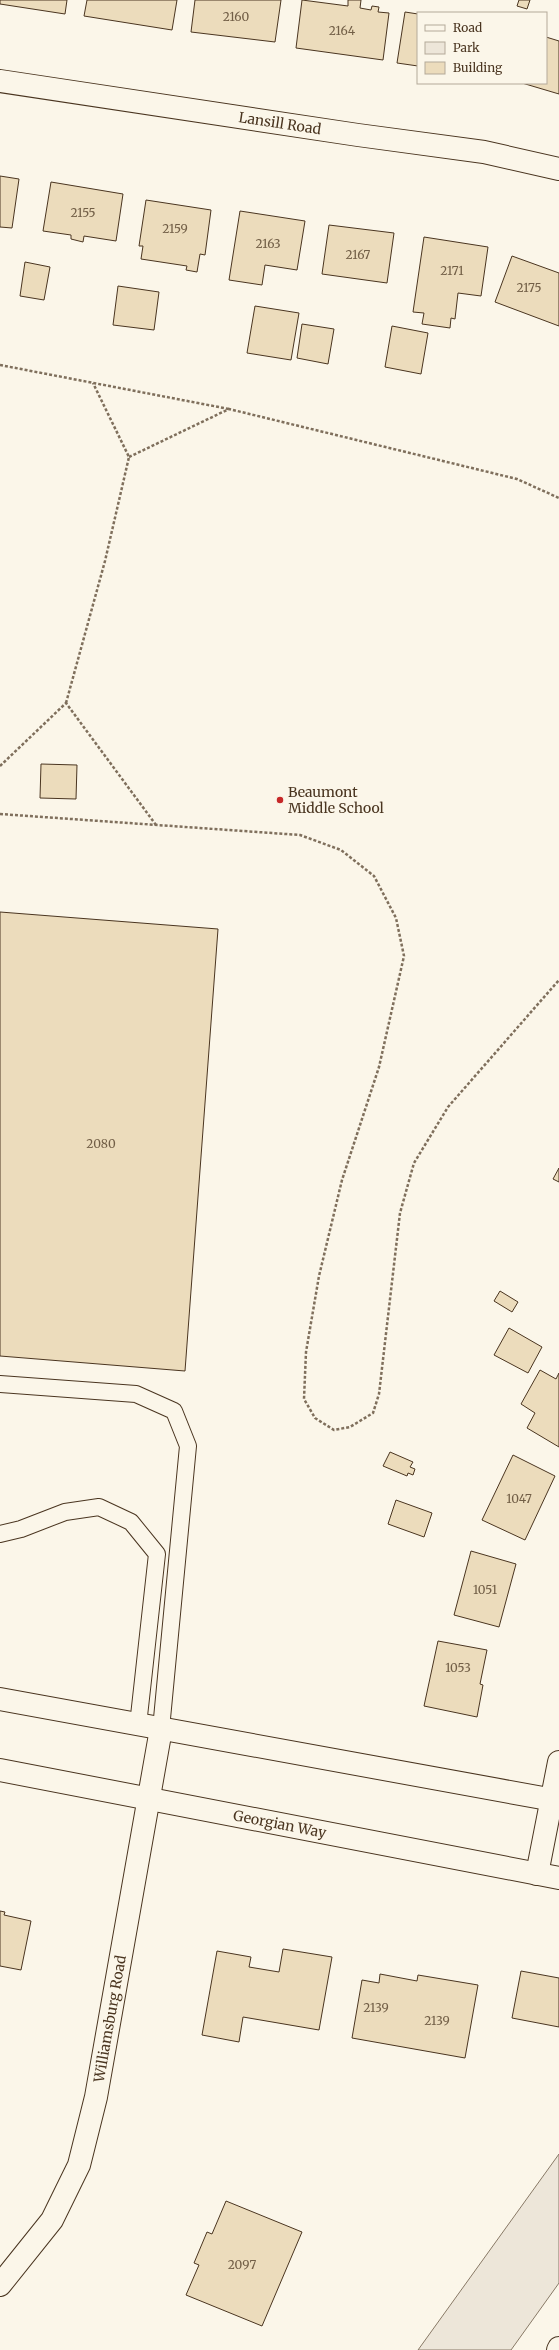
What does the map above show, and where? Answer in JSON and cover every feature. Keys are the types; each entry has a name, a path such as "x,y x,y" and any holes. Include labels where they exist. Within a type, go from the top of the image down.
{"street":[{"name":"Lansill Road","path":"0,81 358,135 484,152 520,158 559,169"},
{"path":"0,1699 555,1800"},
{"name":"Williamsburg Road","path":"0,2285 52,2220 79,2165 96,2097 150,1799 161,1729"},
{"path":"537,1874 555,1800 559,1762"},
{"name":"Georgian Way","path":"0,1770 559,1878"}],"lane":[{"path":"0,1384 136,1394 174,1411 188,1446 161,1729"},
{"path":"0,1534 21,1529 65,1512 98,1507 131,1522 157,1554 138,1725"}],"path":[{"path":"0,365 229,409 516,479 559,498"},
{"path":"0,766 66,703 105,561 129,457 93,383"},
{"path":"129,457 229,409"},
{"path":"66,703 156,825"},
{"path":"0,814 300,835 341,850 374,876 396,918 404,956 379,1067 342,1180 318,1276 306,1352 304,1399 315,1418 334,1430 350,1427 373,1413 379,1394 400,1212 414,1163 448,1107 559,980"}],"green space":[{"path":"559,2154 559,2283 511,2350 418,2350"}],"building":[{"path":"0,0 67,0 65,14 0,4"},
{"path":"87,0 177,0 172,30 84,16"},
{"path":"195,0 281,0 275,42 191,32"},
{"path":"302,0 348,6 348,0 361,0 360,8 371,10 372,6 379,7 378,12 389,13 383,60 296,48"},
{"path":"519,0 530,0 527,9 517,6"},
{"path":"405,12 417,14 417,66 397,63"},
{"path":"547,37 559,41 559,94 525,84 547,84"},
{"path":"0,176 19,179 12,228 0,227"},
{"path":"51,182 123,194 116,241 84,236 83,242 71,239 71,235 43,231"},
{"path":"146,200 211,210 205,255 200,254 197,272 186,270 187,266 141,259 143,246 139,246"},
{"path":"240,211 305,221 297,270 265,265 262,285 229,280"},
{"path":"329,225 394,233 387,283 322,274"},
{"path":"424,237 488,247 481,296 458,293 455,319 451,318 450,328 422,324 424,313 413,312"},
{"path":"512,256 559,273 559,326 495,302"},
{"path":"25,262 50,267 44,300 20,296"},
{"path":"118,286 159,292 154,330 113,325"},
{"path":"255,306 299,313 291,360 247,353"},
{"path":"302,324 334,329 328,364 297,358"},
{"path":"392,326 428,333 421,374 385,367"},
{"path":"41,764 77,765 76,799 40,798"},
{"path":"0,912 218,929 185,1371 0,1356"},
{"path":"559,1168 559,1182 553,1179"},
{"path":"500,1291 518,1302 512,1312 494,1301"},
{"path":"509,1328 542,1347 528,1373 494,1355"},
{"path":"540,1370 556,1379 559,1373 559,1447 527,1428 535,1413 521,1404"},
{"path":"390,1452 413,1462 410,1467 415,1469 413,1475 408,1473 407,1476 383,1466"},
{"path":"513,1455 555,1476 525,1540 482,1520"},
{"path":"396,1500 432,1513 424,1537 388,1524"},
{"path":"471,1551 516,1564 499,1627 454,1615"},
{"path":"438,1641 487,1650 480,1684 483,1685 477,1717 424,1706"},
{"path":"0,1911 5,1912 4,1915 31,1921 21,1970 0,1966"},
{"path":"283,1949 332,1957 319,2030 243,2017 239,2042 202,2035 217,1951 251,1957 249,1967 279,1972"},
{"path":"521,1971 559,1978 559,2027 512,2018"},
{"path":"380,1974 417,1981 418,1975 478,1985 465,2058 352,2038 362,1980 379,1983"},
{"path":"226,2201 302,2232 262,2326 186,2295 199,2265 194,2263 207,2232 212,2234"}],"place":[{"name":"Beaumont Middle School","path":"280,800"}]}
